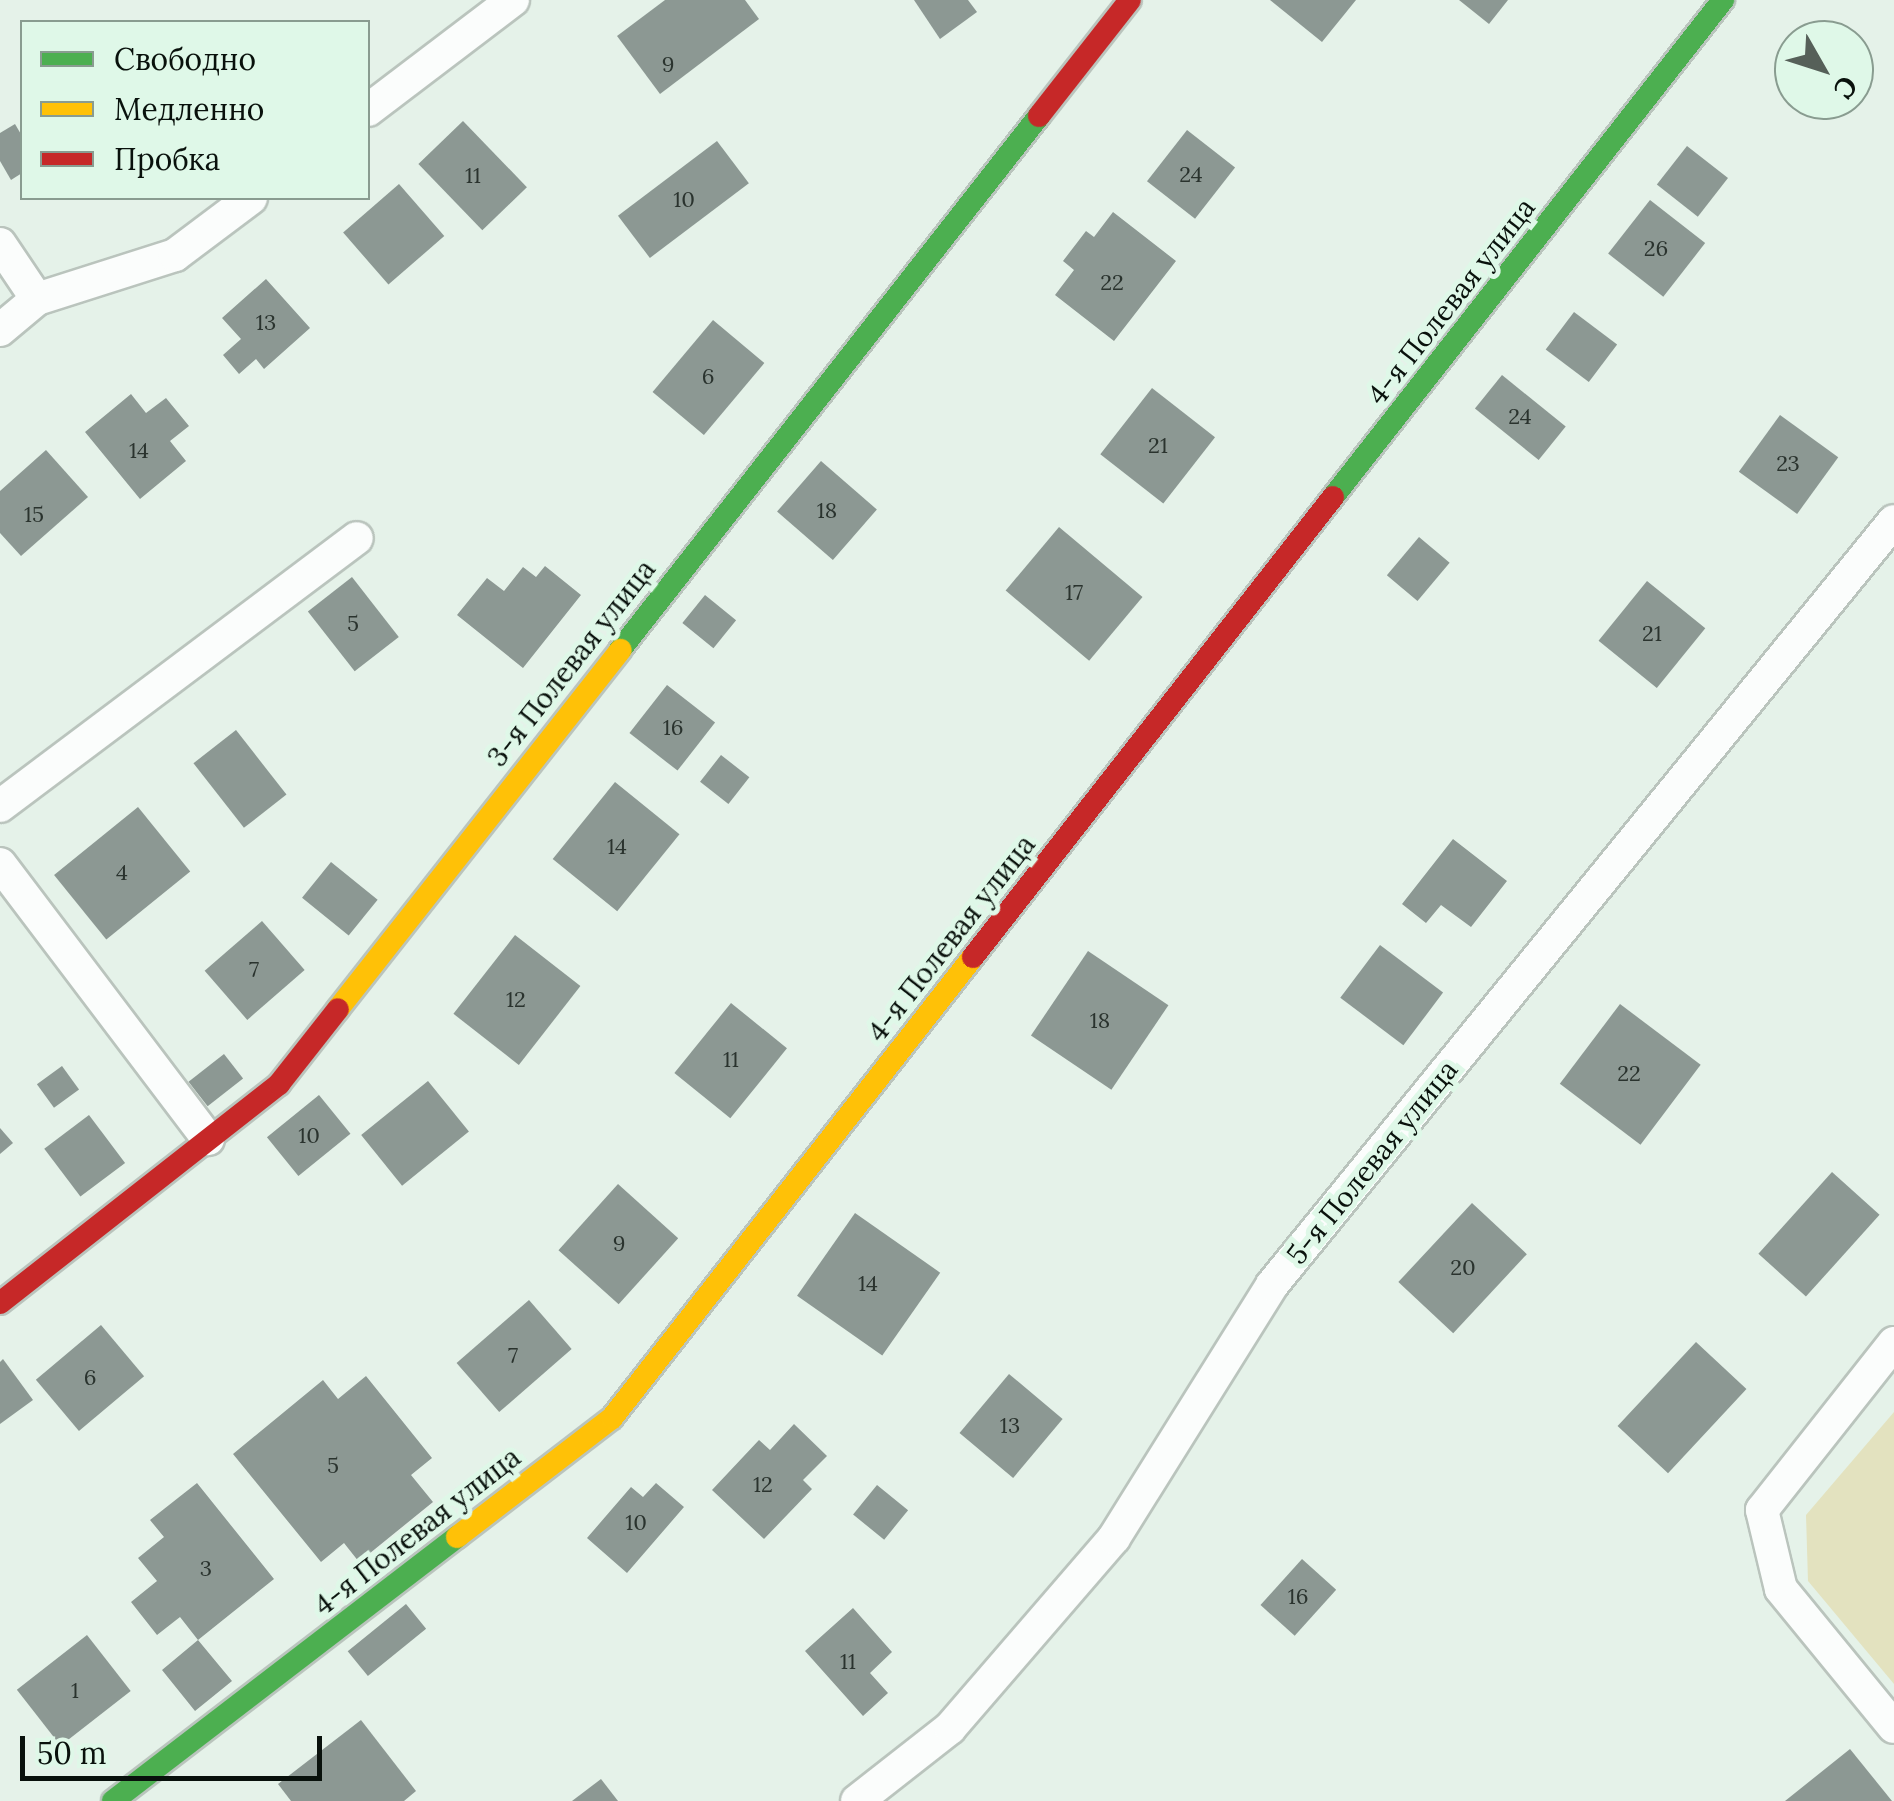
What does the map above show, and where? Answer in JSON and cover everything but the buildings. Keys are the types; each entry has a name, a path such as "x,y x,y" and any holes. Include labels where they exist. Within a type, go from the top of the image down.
{"street":[{"path":"370,108 513,0"},
{"name":"3-я Полевая улица","path":"0,1303 279,1084 1130,0"},
{"name":"4-я Полевая улица","path":"114,1801 612,1418 1724,0"},
{"path":"0,330 37,299 176,255 249,200"},
{"path":"0,244 37,299"},
{"name":"5-я Полевая улица","path":"857,1801 950,1728 1114,1538 1272,1286 1894,521"},
{"path":"0,806 357,538"},
{"path":"0,864 208,1139"},
{"path":"1894,1342 1762,1510 1782,1588 1894,1727"}],"green space":[{"path":"1894,1412 1894,1684 1808,1581 1806,1515"}],"traffic: fast":[{"path":"1333,497 1723,0"},
{"path":"620,650 1039,116"},
{"path":"113,1801 457,1537"}],"traffic: slow":[{"path":"338,1009 620,650"},
{"path":"457,1537 612,1418 973,957"}],"traffic: jam":[{"path":"1039,116 1130,0"},
{"path":"973,957 1333,497"},
{"path":"0,1303 279,1084 338,1009"}]}
